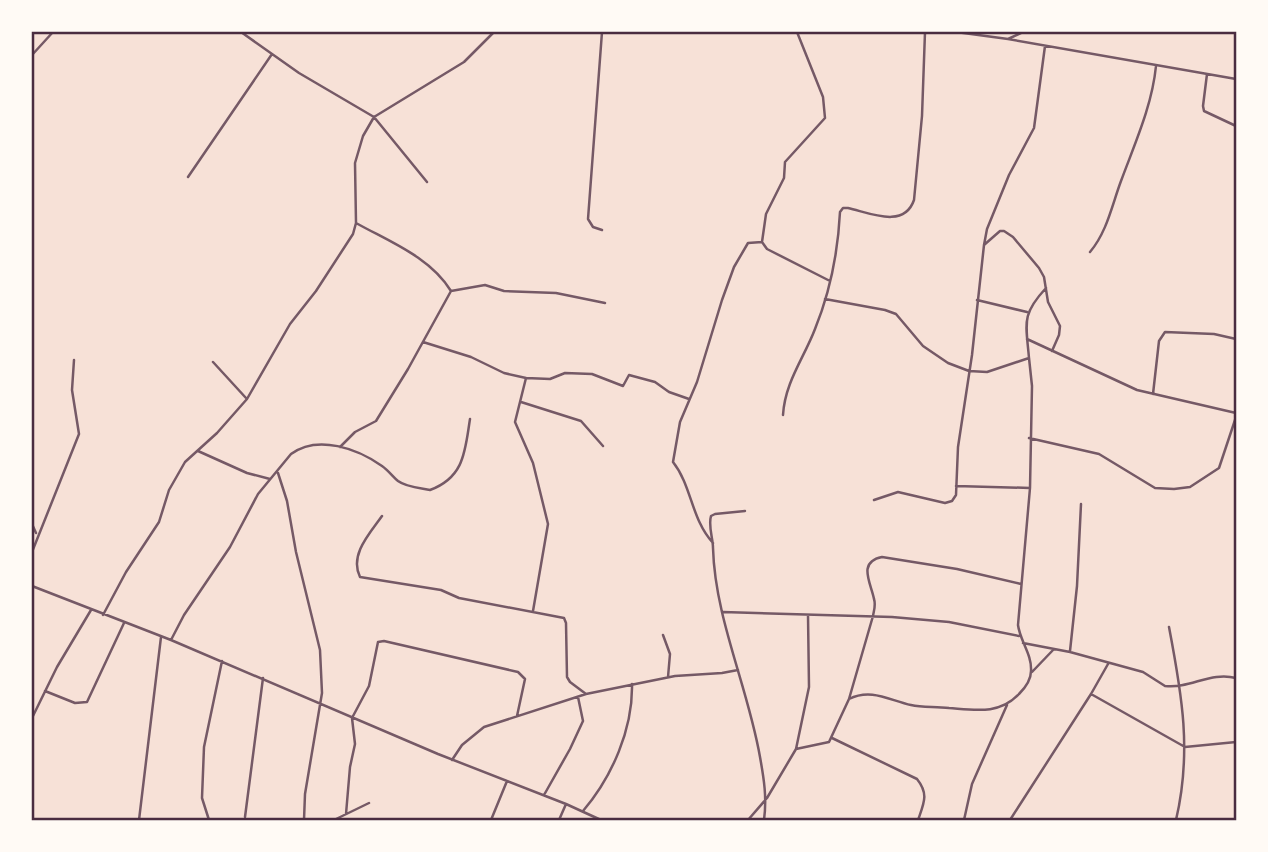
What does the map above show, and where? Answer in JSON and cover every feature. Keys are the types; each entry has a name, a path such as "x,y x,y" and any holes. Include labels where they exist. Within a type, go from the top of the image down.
{"street":[{"path":"32,55 53,32"},
{"path":"241,32 299,73 374,117 427,182"},
{"path":"103,615 126,572 159,522 169,490 185,462 198,452 247,399 290,324 344,250 356,223 355,163 363,136 374,117 464,62 494,32"},
{"path":"602,32 588,219 593,227 603,230"},
{"path":"797,32 823,97 825,118 785,162 784,178 766,214 762,242 767,249 830,281"},
{"path":"783,415 787,388 816,328 825,299 836,258 840,212 843,208 892,218 903,216 914,200 922,116 925,32"},
{"path":"956,32 1237,79"},
{"path":"1008,39 1023,32"},
{"path":"874,500 898,492 945,503 952,501 987,229 1009,175 1034,128 1045,46"},
{"path":"188,177 272,54"},
{"path":"1090,252 1103,232 1145,117 1154,85 1156,65"},
{"path":"1207,74 1204,111 1237,126"},
{"path":"356,223 424,261 438,272 451,290"},
{"path":"984,245 1000,231 1007,232 1039,268 1048,302 1060,326 1052,351"},
{"path":"713,543 691,506 686,481 673,462 677,431 697,382 734,267 748,243 762,242"},
{"path":"451,290 485,285 504,291 556,293 605,303"},
{"path":"1032,672 1028,653 1019,636 1018,625 1030,488 1032,386 1027,312 1046,288"},
{"path":"340,447 355,432 376,421 451,290"},
{"path":"825,299 896,314 923,346 948,363 969,371 987,372 1029,358"},
{"path":"977,300 1027,312"},
{"path":"1153,394 1159,341 1165,332 1214,334 1237,339"},
{"path":"1027,339 1137,390 1237,415 1219,468 1190,487 1174,489 1156,488 1099,454 1029,438"},
{"path":"423,342 471,357 504,373 526,378 550,379 565,373 592,373 623,386 629,375 655,382 669,392 689,399"},
{"path":"32,552 79,433 72,390 74,360"},
{"path":"213,362 247,399"},
{"path":"526,378 515,422 529,449 548,524 533,611"},
{"path":"521,402 581,421 603,446"},
{"path":"171,640 230,547 258,494 291,454 308,445 340,447 374,461 399,482 430,490 463,463 470,419"},
{"path":"198,452 247,473 271,479"},
{"path":"278,473 287,501 320,650 320,704 305,794 304,821"},
{"path":"956,486 1030,488"},
{"path":"1070,652 1082,504"},
{"path":"745,511 715,514 709,522 716,582 756,734 767,798 764,821"},
{"path":"382,516 360,549 357,572 360,577 432,588 459,598 564,618 567,677 586,694"},
{"path":"32,524 37,534"},
{"path":"796,749 824,744 832,738 849,699 873,616 875,604 866,570 876,558 957,569 1023,584"},
{"path":"32,586 222,661 452,760 583,811 601,821"},
{"path":"32,718 91,610"},
{"path":"723,612 873,616 949,622 1019,636"},
{"path":"748,821 767,798 796,749 809,687 808,615"},
{"path":"45,691 75,703 87,702 124,623"},
{"path":"1169,627 1185,719 1185,776 1176,821"},
{"path":"663,635 670,654 668,677"},
{"path":"139,821 161,636"},
{"path":"346,814 355,744 352,718 369,686 378,642 384,641 518,672 525,679 525,685 517,716"},
{"path":"1023,643 1070,652 1143,672 1165,686 1180,685 1217,675 1237,678"},
{"path":"964,821 972,784 1007,705 1027,686 1032,672 1054,649"},
{"path":"209,821 202,797 204,747 222,661"},
{"path":"1010,821 1109,663"},
{"path":"452,760 462,745 484,727 578,696 668,677 739,670"},
{"path":"245,817 263,678"},
{"path":"583,811 596,796 608,775 627,729 632,684"},
{"path":"849,699 866,693 915,706 971,711 990,710 1007,705"},
{"path":"1091,694 1185,747 1237,742"},
{"path":"543,795 583,721 578,696"},
{"path":"832,738 917,779 925,788 925,800 918,821"},
{"path":"491,821 507,781"},
{"path":"334,821 369,803"},
{"path":"559,821 566,804"}]}
